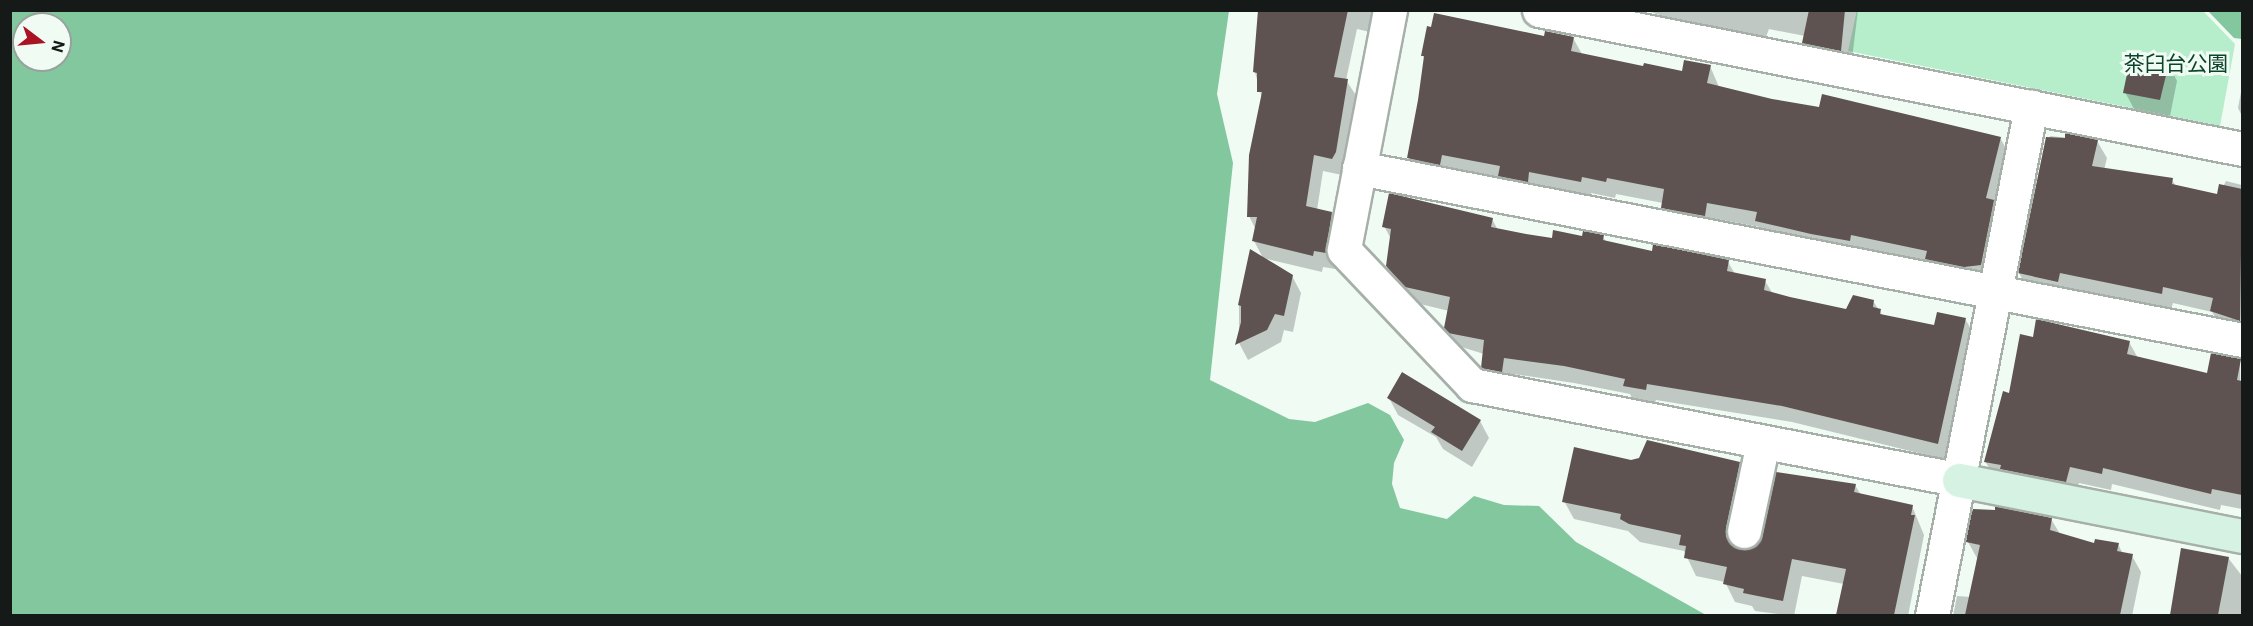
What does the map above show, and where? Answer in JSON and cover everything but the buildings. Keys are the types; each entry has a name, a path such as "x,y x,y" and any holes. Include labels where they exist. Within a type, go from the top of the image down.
{"street":[{"path":"1390,10 1344,250 1472,385 2242,536"},
{"path":"1539,10 2242,149"},
{"path":"1932,615 2031,107"},
{"path":"1359,168 2242,340"},
{"path":"1744,531 1763,442"}],"green space":[{"name":"茶臼台公園","path":"1857,10 2203,11 2235,44 2220,126 1848,51"},
{"path":"10,11 1229,11 1217,94 1233,163 1210,380 1289,419 1315,422 1368,403 1390,415 1404,440 1394,463 1392,484 1400,508 1447,519 1474,496 1504,505 1539,506 1576,542 1706,615 11,615"},
{"path":"2208,11 2242,11 2242,39 2234,38"}]}
